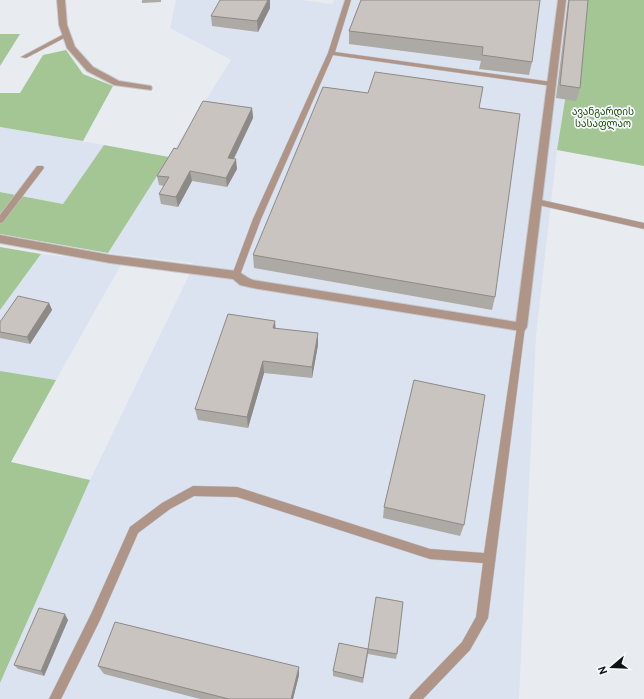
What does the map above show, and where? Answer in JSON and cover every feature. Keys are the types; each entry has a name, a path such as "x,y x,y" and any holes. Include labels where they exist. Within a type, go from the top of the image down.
{"street":[{"path":"61,0 63,6 63,25 71,48 90,69 117,83 148,88"},
{"path":"0,239 110,259 236,276 244,282 253,284 520,327 562,0"}],"lane":[{"path":"236,276 257,219 331,54 348,0"},
{"path":"24,57 66,35"},
{"path":"331,54 552,84"},
{"path":"0,220 40,168"},
{"path":"536,202 644,226"},
{"path":"415,699 466,646 482,618 520,327"},
{"path":"55,699 96,616 134,530 166,506 193,491 237,492 430,554 489,558"}],"shaded area":[{"path":"176,0 302,0 332,4 334,0 581,0 557,150 536,336 519,699 0,699 0,683 90,480 189,275 193,263 108,253 231,60 170,28"},
{"path":"0,127 104,145 63,204 0,192"},
{"path":"41,254 122,263 56,380 0,371 0,310"}],"green space":[{"name":"ავანგარდის სასაფლაო","path":"581,0 644,0 644,166 557,150"},
{"path":"0,34 20,34 0,66"},
{"path":"66,50 83,74 113,86 83,141 0,127 0,93 20,93 43,55"},
{"path":"104,145 169,157 108,253 0,234 0,192 63,204"},
{"path":"0,247 41,254 0,310"},
{"path":"0,371 56,380 11,462 90,480 0,683"}],"building":[{"path":"220,0 268,0 257,21 211,16"},
{"path":"361,0 540,0 532,62 482,55 483,47 349,31"},
{"path":"569,0 588,0 580,88 560,85"},
{"path":"375,72 483,87 479,108 520,114 495,297 253,255 323,87 368,93"},
{"path":"203,101 252,108 228,158 236,159 226,178 190,171 176,197 159,194 169,177 157,176 174,148 177,149"},
{"path":"18,296 49,303 27,337 0,332 0,322"},
{"path":"228,314 275,321 273,328 318,333 312,367 263,361 247,417 195,409"},
{"path":"414,380 485,395 464,525 384,507"},
{"path":"376,597 403,602 397,654 368,649"},
{"path":"39,608 65,614 41,671 14,665"},
{"path":"115,622 299,667 291,699 229,699 98,666"},
{"path":"339,643 368,649 363,678 333,671"}]}
